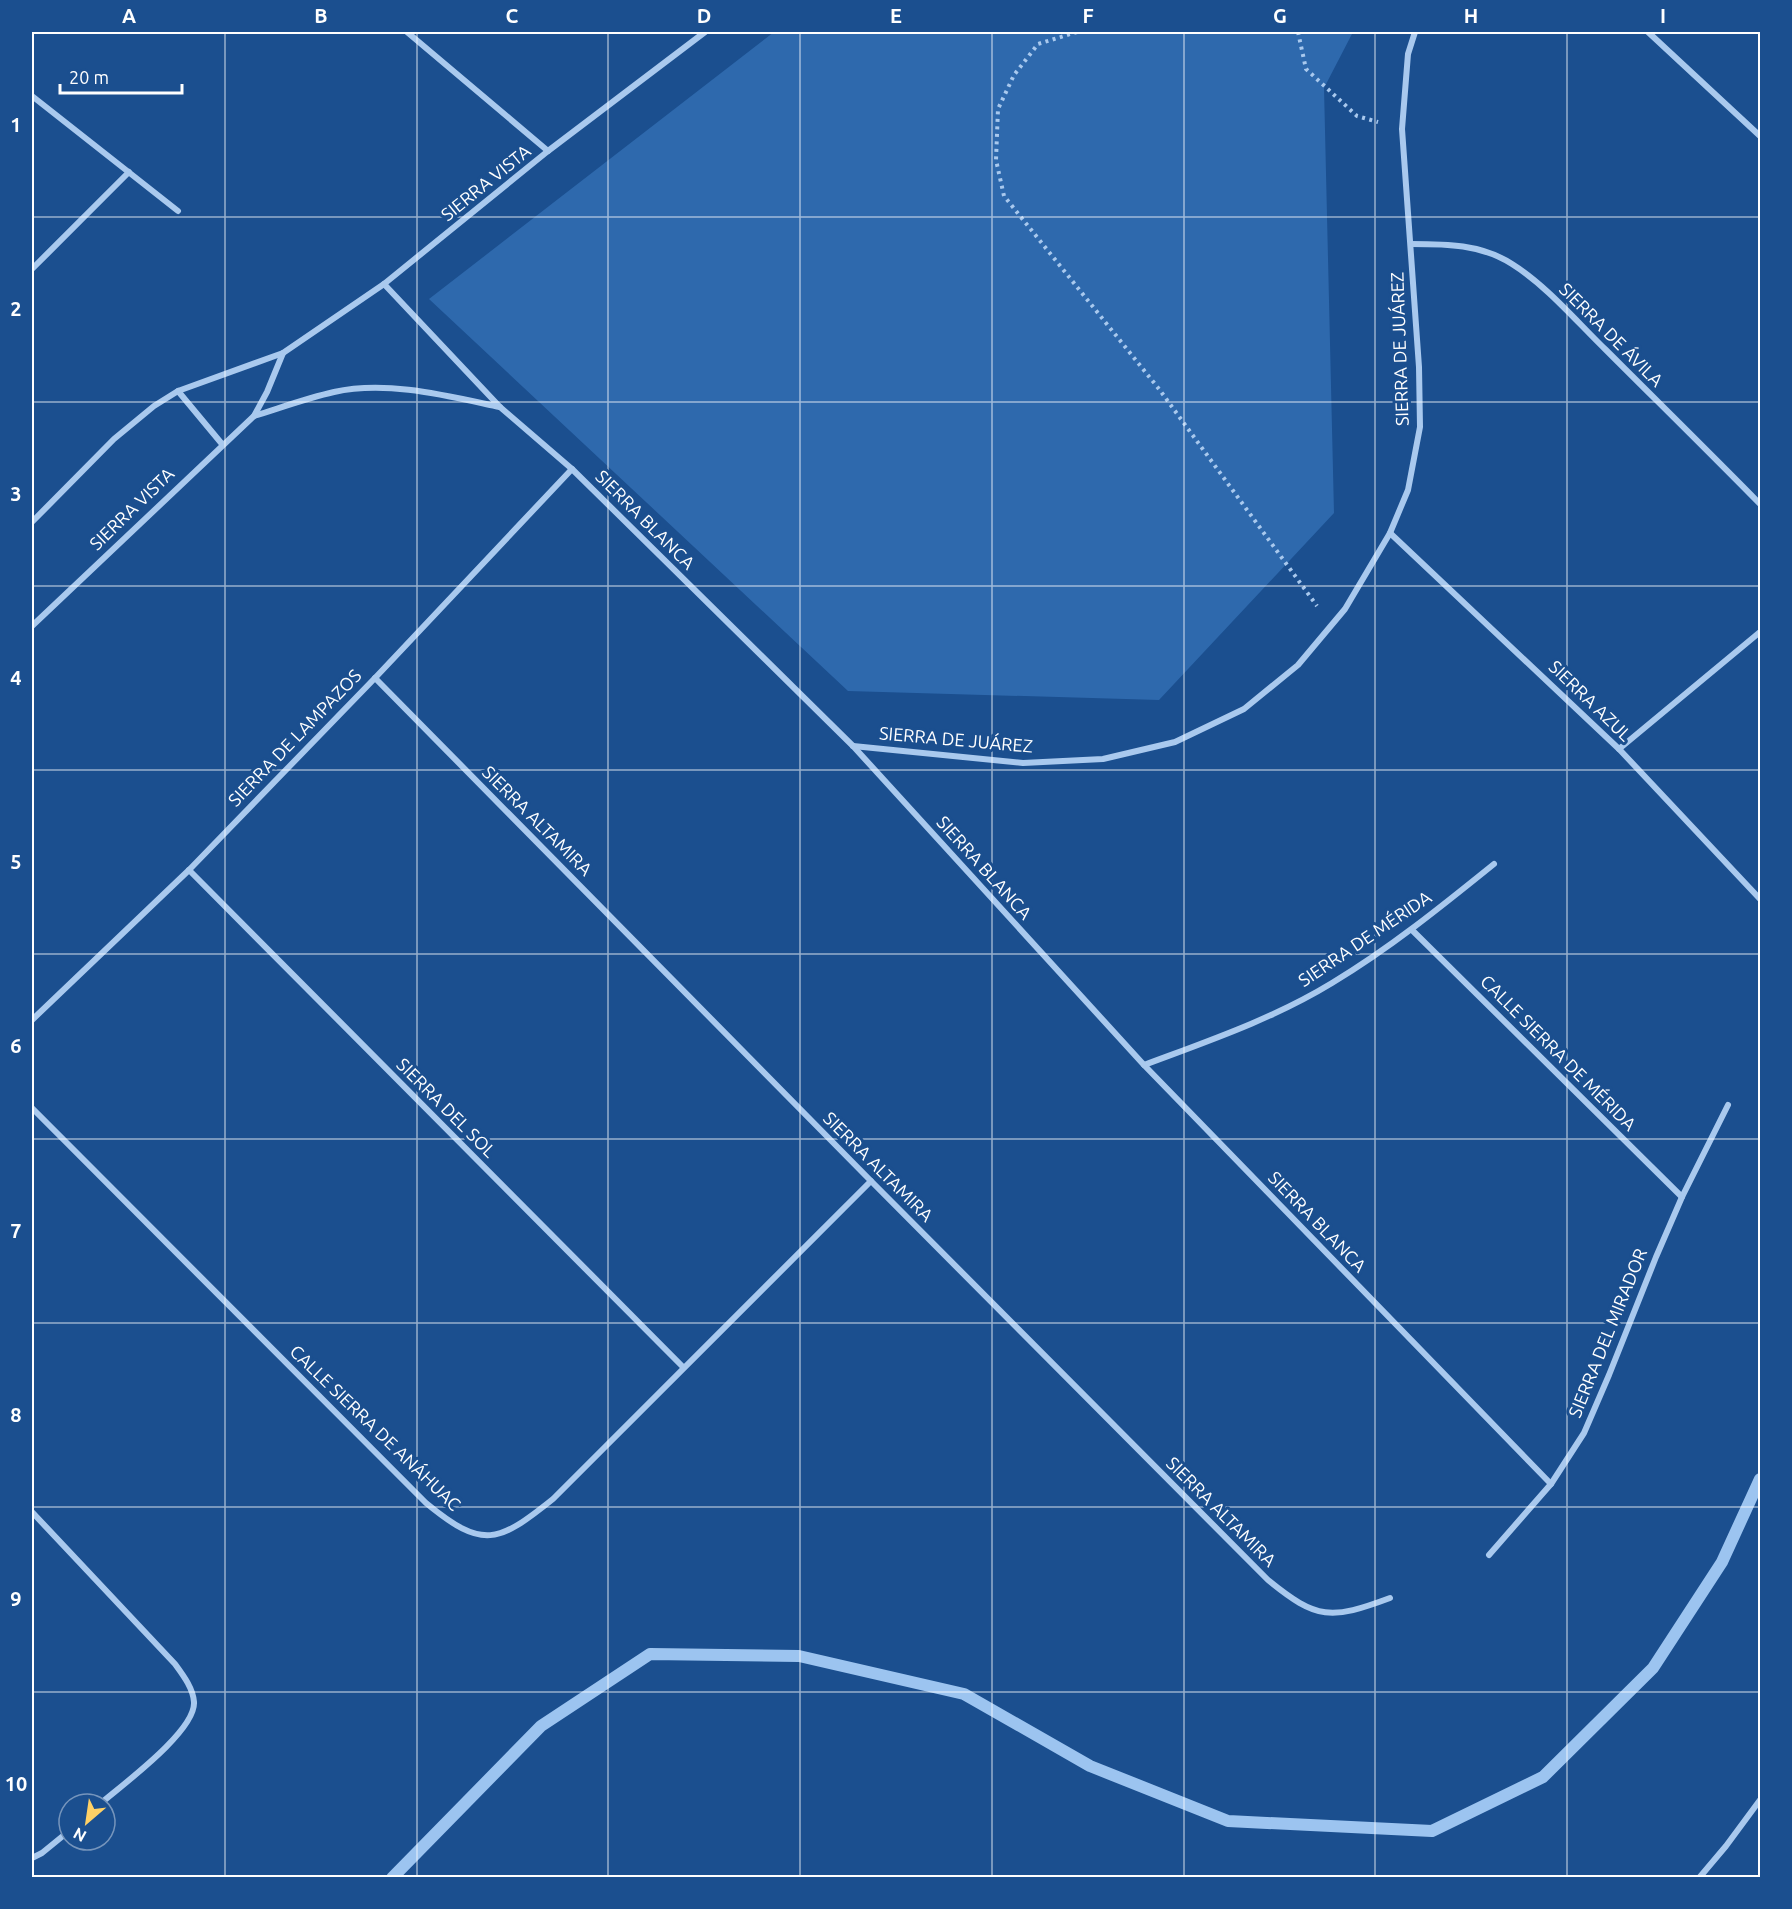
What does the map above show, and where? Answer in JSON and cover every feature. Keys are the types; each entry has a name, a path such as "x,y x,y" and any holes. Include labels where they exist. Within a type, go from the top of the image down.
{"street":[{"path":"407,32 548,151"},
{"name":"SIERRA VISTA","path":"32,522 114,440 154,406 177,391 283,353 384,284 548,151 705,32"},
{"name":"SIERRA DE JUÁREZ","path":"853,746 1023,763 1103,759 1174,742 1244,708 1298,665 1345,609 1390,533 1408,490 1420,427 1419,367 1402,129 1408,54 1414,32"},
{"path":"1648,32 1761,136"},
{"path":"32,96 178,211"},
{"path":"32,269 129,172"},
{"name":"SIERRA DE ÁVILA","path":"1411,244 1451,244 1481,250 1511,263 1537,283 1761,504"},
{"name":"SIERRA BLANCA","path":"384,284 500,407 572,469 853,746 1144,1065 1551,1484"},
{"name":"SIERRA VISTA","path":"32,626 254,416 283,353"},
{"name":"SIERRA VISTA","path":"254,416 336,392 382,388 443,394 500,407"},
{"path":"177,391 222,444"},
{"name":"SIERRA DE LAMPAZOS","path":"32,1020 189,870 375,678 572,469"},
{"name":"SIERRA AZUL","path":"1390,533 1619,749 1761,899"},
{"path":"1619,749 1761,632"},
{"name":"SIERRA ALTAMIRA","path":"375,678 1268,1580 1292,1600 1316,1612 1337,1614 1390,1598"},
{"name":"SIERRA DE MÉRIDA","path":"1144,1065 1239,1029 1292,1005 1332,983 1413,930 1494,864"},
{"name":"SIERRA DEL SOL","path":"189,870 683,1367"},
{"name":"CALLE SIERRA DE MÉRIDA","path":"1413,930 1682,1197"},
{"name":"SIERRA DEL MIRADOR","path":"1489,1555 1551,1484 1584,1433 1682,1197 1728,1105"},
{"name":"CALLE SIERRA DE ANÁHUAC","path":"32,1108 426,1503 450,1523 470,1533 490,1536 508,1532 553,1499 871,1181"},
{"path":"32,1512 175,1664 185,1677 194,1702 188,1722 175,1739 114,1792"},
{"path":"1699,1878 1761,1800"},
{"path":"32,1858 57,1841"}],"path":[{"path":"1077,32 1038,44 1014,75 998,109 996,160 1004,196 1159,388 1331,625"},
{"path":"1298,32 1306,69 1357,116 1402,129"}],"shaded area":[{"path":"774,32 1353,32 1324,88 1334,513 1159,700 848,691 429,299"}],"waterway":[{"path":"392,1878 541,1726 650,1654 799,1656 964,1694 1090,1766 1228,1821 1432,1831 1543,1777 1653,1668 1722,1562 1760,1479"}]}
